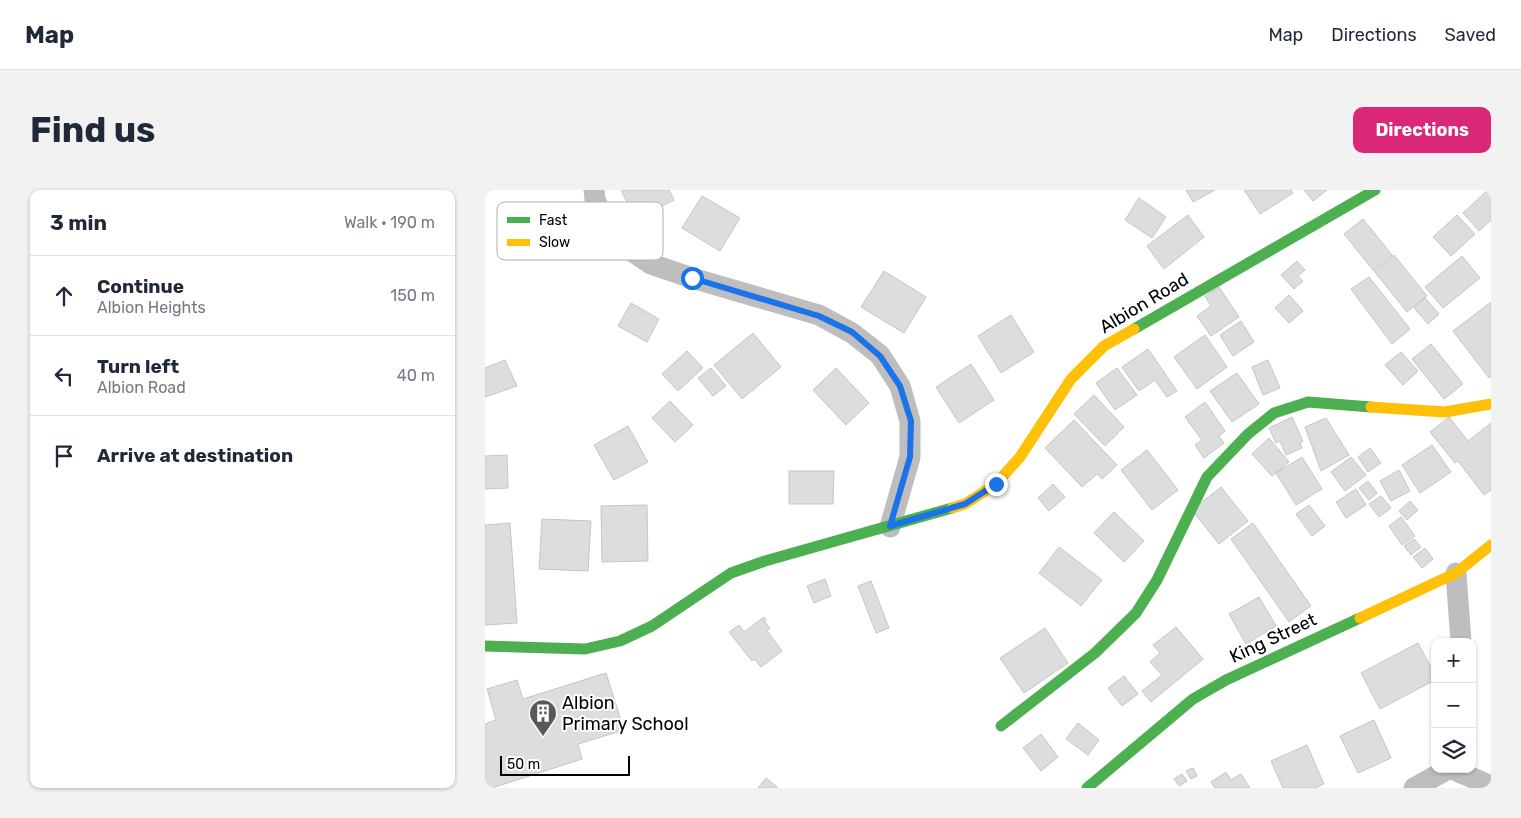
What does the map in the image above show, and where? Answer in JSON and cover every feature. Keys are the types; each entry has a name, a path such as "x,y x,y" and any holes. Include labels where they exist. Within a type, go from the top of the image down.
{"street":[{"name":"Albion Road","path":"485,646 585,649 620,641 652,626 731,573 765,561 965,504 996,484 1020,457 1071,379 1104,346 1375,190"},
{"path":"645,260 651,264 692,278 819,316 852,332 880,356 900,386 911,421 910,457 890,526"},
{"path":"1001,726 1095,653 1136,614 1157,580 1207,477 1248,434 1274,413 1308,402 1445,412 1491,404"},
{"name":"King Street","path":"1087,788 1193,699 1226,680 1455,573 1491,545"},
{"path":"1455,573 1461,638"},
{"path":"1414,788 1440,773"},
{"path":"1461,773 1491,786"}],"building":[{"path":"621,190 669,190 674,200 663,205 663,202 627,202"},
{"path":"1186,190 1215,190 1193,202"},
{"path":"1244,190 1291,190 1293,193 1260,214"},
{"path":"1304,190 1327,190 1313,201"},
{"path":"1488,190 1491,191 1491,220 1479,231 1463,213"},
{"path":"702,196 740,218 720,251 682,228"},
{"path":"1139,198 1166,217 1152,238 1125,220"},
{"path":"1188,215 1204,237 1164,269 1147,246"},
{"path":"1457,215 1475,234 1451,256 1433,237"},
{"path":"1363,219 1392,255 1373,270 1344,234"},
{"path":"1394,255 1427,296 1407,312 1374,271"},
{"path":"1462,256 1480,278 1443,308 1425,287"},
{"path":"1297,261 1305,270 1298,276 1303,281 1294,289 1281,275"},
{"path":"884,271 926,297 904,333 861,307"},
{"path":"1369,277 1410,329 1392,344 1351,289"},
{"path":"1219,287 1239,317 1211,336 1197,316 1211,306 1205,296"},
{"path":"1289,295 1303,311 1289,323 1275,308"},
{"path":"1425,298 1439,314 1428,324 1414,308"},
{"path":"1491,302 1491,376 1489,378 1453,331"},
{"path":"631,303 659,319 647,342 618,326"},
{"path":"1011,315 1034,352 1001,373 978,336"},
{"path":"1241,321 1254,342 1233,356 1220,335"},
{"path":"753,333 781,367 742,399 714,365"},
{"path":"1205,335 1227,367 1197,389 1174,357"},
{"path":"1431,344 1463,384 1444,399 1412,359"},
{"path":"1148,349 1177,391 1167,397 1155,380 1139,391 1122,367"},
{"path":"687,351 703,368 678,391 662,374"},
{"path":"1401,352 1418,371 1403,385 1385,365"},
{"path":"505,360 517,386 485,397 485,368"},
{"path":"1268,360 1280,388 1263,395 1252,367"},
{"path":"971,364 994,400 959,423 936,387"},
{"path":"711,368 726,386 713,396 698,378"},
{"path":"836,368 869,403 846,425 813,390"},
{"path":"1117,368 1137,395 1115,410 1096,383"},
{"path":"1237,373 1259,404 1232,422 1210,391"},
{"path":"1094,395 1124,427 1105,446 1074,414"},
{"path":"670,401 693,425 675,442 652,418"},
{"path":"1205,402 1225,431 1219,436 1224,443 1204,458 1195,445 1202,440 1185,417"},
{"path":"1292,417 1303,441 1300,443 1302,448 1286,455 1280,441 1276,443 1269,428"},
{"path":"1449,417 1468,441 1491,423 1491,490 1484,495 1458,461 1455,463 1430,432"},
{"path":"1326,418 1349,455 1321,471 1305,427"},
{"path":"1074,420 1117,465 1102,479 1097,474 1082,487 1045,448"},
{"path":"628,426 648,462 614,480 594,445"},
{"path":"1269,438 1289,462 1272,476 1252,454"},
{"path":"1432,445 1451,472 1420,493 1402,465"},
{"path":"1370,448 1381,463 1368,472 1358,457"},
{"path":"1147,450 1178,490 1152,510 1121,470"},
{"path":"507,455 508,488 485,489 485,456"},
{"path":"1302,457 1322,489 1296,505 1276,473"},
{"path":"1351,457 1366,475 1345,491 1331,472"},
{"path":"1399,470 1410,491 1391,501 1380,481"},
{"path":"789,471 834,471 833,504 789,504"},
{"path":"1368,481 1377,493 1369,500 1359,488"},
{"path":"1053,484 1065,497 1049,511 1038,498"},
{"path":"1221,487 1248,521 1219,544 1192,510"},
{"path":"1356,489 1366,505 1346,518 1336,502"},
{"path":"1381,496 1391,508 1379,517 1369,504"},
{"path":"1410,501 1418,510 1407,520 1399,511"},
{"path":"647,505 648,561 602,562 601,506"},
{"path":"1309,505 1325,526 1312,536 1296,514"},
{"path":"1114,512 1144,541 1124,562 1094,533"},
{"path":"1401,517 1415,536 1402,545 1389,526"},
{"path":"542,519 591,521 588,571 539,569"},
{"path":"510,523 517,623 485,625 485,525"},
{"path":"1253,523 1311,606 1289,622 1231,539"},
{"path":"1414,539 1421,547 1411,555 1404,546"},
{"path":"1059,547 1102,580 1081,606 1039,573"},
{"path":"1425,548 1433,559 1422,568 1413,557"},
{"path":"825,579 831,596 814,603 807,586"},
{"path":"871,581 889,628 876,633 858,586"},
{"path":"1259,597 1276,626 1246,644 1229,614"},
{"path":"764,617 766,620 764,621 770,628 767,631 782,651 761,667 754,659 752,661 729,632 739,625 744,632"},
{"path":"1176,627 1203,659 1151,702 1142,691 1162,675 1150,662 1160,653 1153,645"},
{"path":"1045,628 1068,663 1024,693 1000,658"},
{"path":"1418,643 1431,667 1431,682 1380,709 1361,673"},
{"name":"Albion Primary School","path":"606,673 624,730 578,744 582,759 492,788 485,788 485,724 496,720 487,689 517,680 523,699"},
{"path":"1124,676 1138,694 1122,706 1108,688"},
{"path":"1374,720 1391,758 1358,773 1340,736"},
{"path":"1078,723 1099,740 1088,755 1066,739"},
{"path":"1041,734 1058,757 1041,771 1023,748"},
{"path":"1307,745 1324,784 1315,788 1283,788 1271,761"},
{"path":"1193,768 1197,776 1191,779 1186,771"},
{"path":"1226,772 1231,780 1241,774 1250,788 1215,788 1211,782"},
{"path":"1182,774 1187,781 1179,786 1174,779"},
{"path":"766,778 778,788 758,788"}],"traffic: fast":[{"path":"1134,329 1375,190"},
{"path":"1001,726 1095,653 1136,613 1157,580 1207,477 1248,434 1274,413 1308,402 1371,407"},
{"path":"485,646 585,649 620,641 652,626 731,573 765,561 952,508"},
{"path":"1087,788 1193,699 1226,680 1360,618"}],"traffic: slow":[{"path":"952,508 965,504 996,484 1020,457 1071,379 1104,346 1134,329"},
{"path":"1371,407 1445,412 1491,404"},
{"path":"1360,618 1456,573 1491,545"}],"place":[{"name":"Albion Primary School","path":"543,737"}],"route":[{"path":"692,278 819,316 852,332 880,356 900,386 911,421 910,457 890,526 965,504 996,484"}]}
